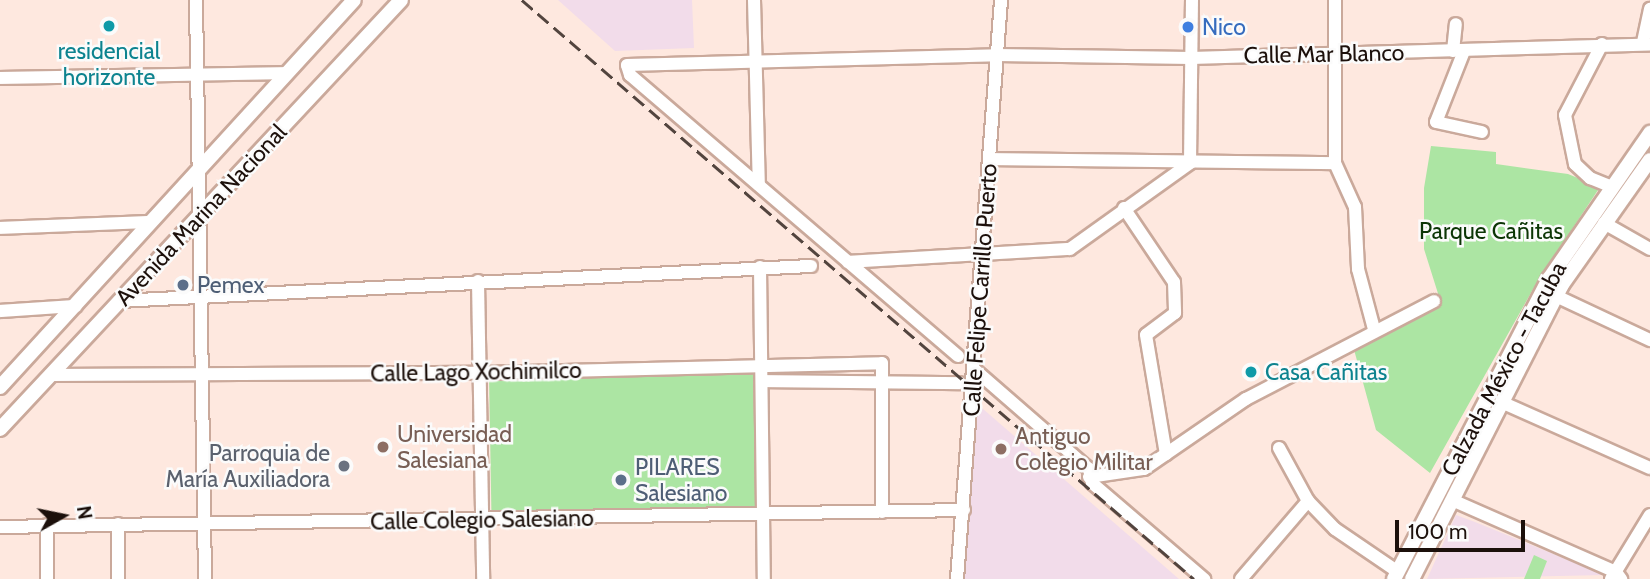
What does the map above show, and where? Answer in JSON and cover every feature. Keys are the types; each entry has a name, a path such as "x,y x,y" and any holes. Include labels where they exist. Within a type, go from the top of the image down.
{"main road":[{"name":"Avenida Marina Nacional","path":"0,387 6,375 76,306 148,222 354,0"},
{"name":"Avenida Marina Nacional","path":"0,429 199,220 401,0"},
{"name":"Calzada México - Tacuba","path":"1396,576 1549,279 1650,133"},
{"name":"Calzada México - Tacuba","path":"1412,579 1556,296 1650,160"}],"street":[{"path":"196,0 205,579"},
{"path":"754,0 759,186 958,356"},
{"name":"Calle Felipe Carrillo Puerto","path":"957,579 1001,0"},
{"path":"1190,163 1192,0"},
{"path":"1335,0 1335,163 1355,207 1358,270 1374,329"},
{"path":"1646,43 1650,9"},
{"path":"1456,24 1459,51 1436,122 1482,132"},
{"name":"Calle Mar Blanco","path":"759,186 631,75 626,69 631,63 997,55 1191,58 1646,43"},
{"path":"1602,44 1565,115 1574,164 1590,178 1612,187"},
{"path":"0,78 286,73"},
{"path":"990,159 1335,163"},
{"path":"848,262 1070,249 1190,163"},
{"path":"1124,208 1174,282 1175,313 1146,335 1166,454"},
{"path":"0,228 148,222"},
{"path":"1604,223 1650,249"},
{"path":"119,301 811,266"},
{"path":"760,267 764,579"},
{"path":"478,281 483,579"},
{"path":"1556,296 1650,340"},
{"path":"1089,477 1144,469 1246,399 1374,329 1434,301"},
{"path":"0,311 76,306"},
{"name":"Calle Lago Xochimilco","path":"50,375 480,373 881,363 884,382"},
{"path":"974,369 1088,469 1091,483 1204,579"},
{"path":"762,381 960,383"},
{"path":"882,512 884,382"},
{"path":"1501,402 1650,468"},
{"path":"1279,447 1308,501 1335,529 1396,576"},
{"path":"1452,500 1616,577 1650,515"},
{"path":"1241,579 1308,501"},
{"name":"Calle Colegio Salesiano","path":"0,527 482,521 964,510"},
{"path":"118,524 118,579"},
{"path":"47,525 47,579"}],"shaded area":[{"path":"558,0 692,0 694,48 615,51"},
{"name":"Antiguo Colegio Militar","path":"975,402 1179,579 964,579"},
{"path":"1456,515 1475,522 1605,575 1427,579"}],"green space":[{"name":"Parque Cañitas","path":"1431,146 1496,152 1496,164 1568,174 1600,187 1537,282 1430,473 1376,430 1353,346 1441,303 1424,249 1424,188"},
{"path":"757,372 759,510 491,515 489,377"},
{"path":"1534,555 1547,561 1540,579 1524,579"}],"railway":[{"path":"522,0 1194,579"}],"place":[{"name":"residencial horizonte","path":"109,26"},
{"name":"Nico","path":"1188,27"},
{"name":"Pemex","path":"183,285"},
{"name":"Casa Cañitas","path":"1251,372"},
{"name":"Universidad Salesiana","path":"383,447"},
{"name":"Antiguo Colegio Militar","path":"1001,449"},
{"name":"Parroquia de María Auxiliadora","path":"344,466"},
{"name":"PILARES Salesiano","path":"621,480"}]}
